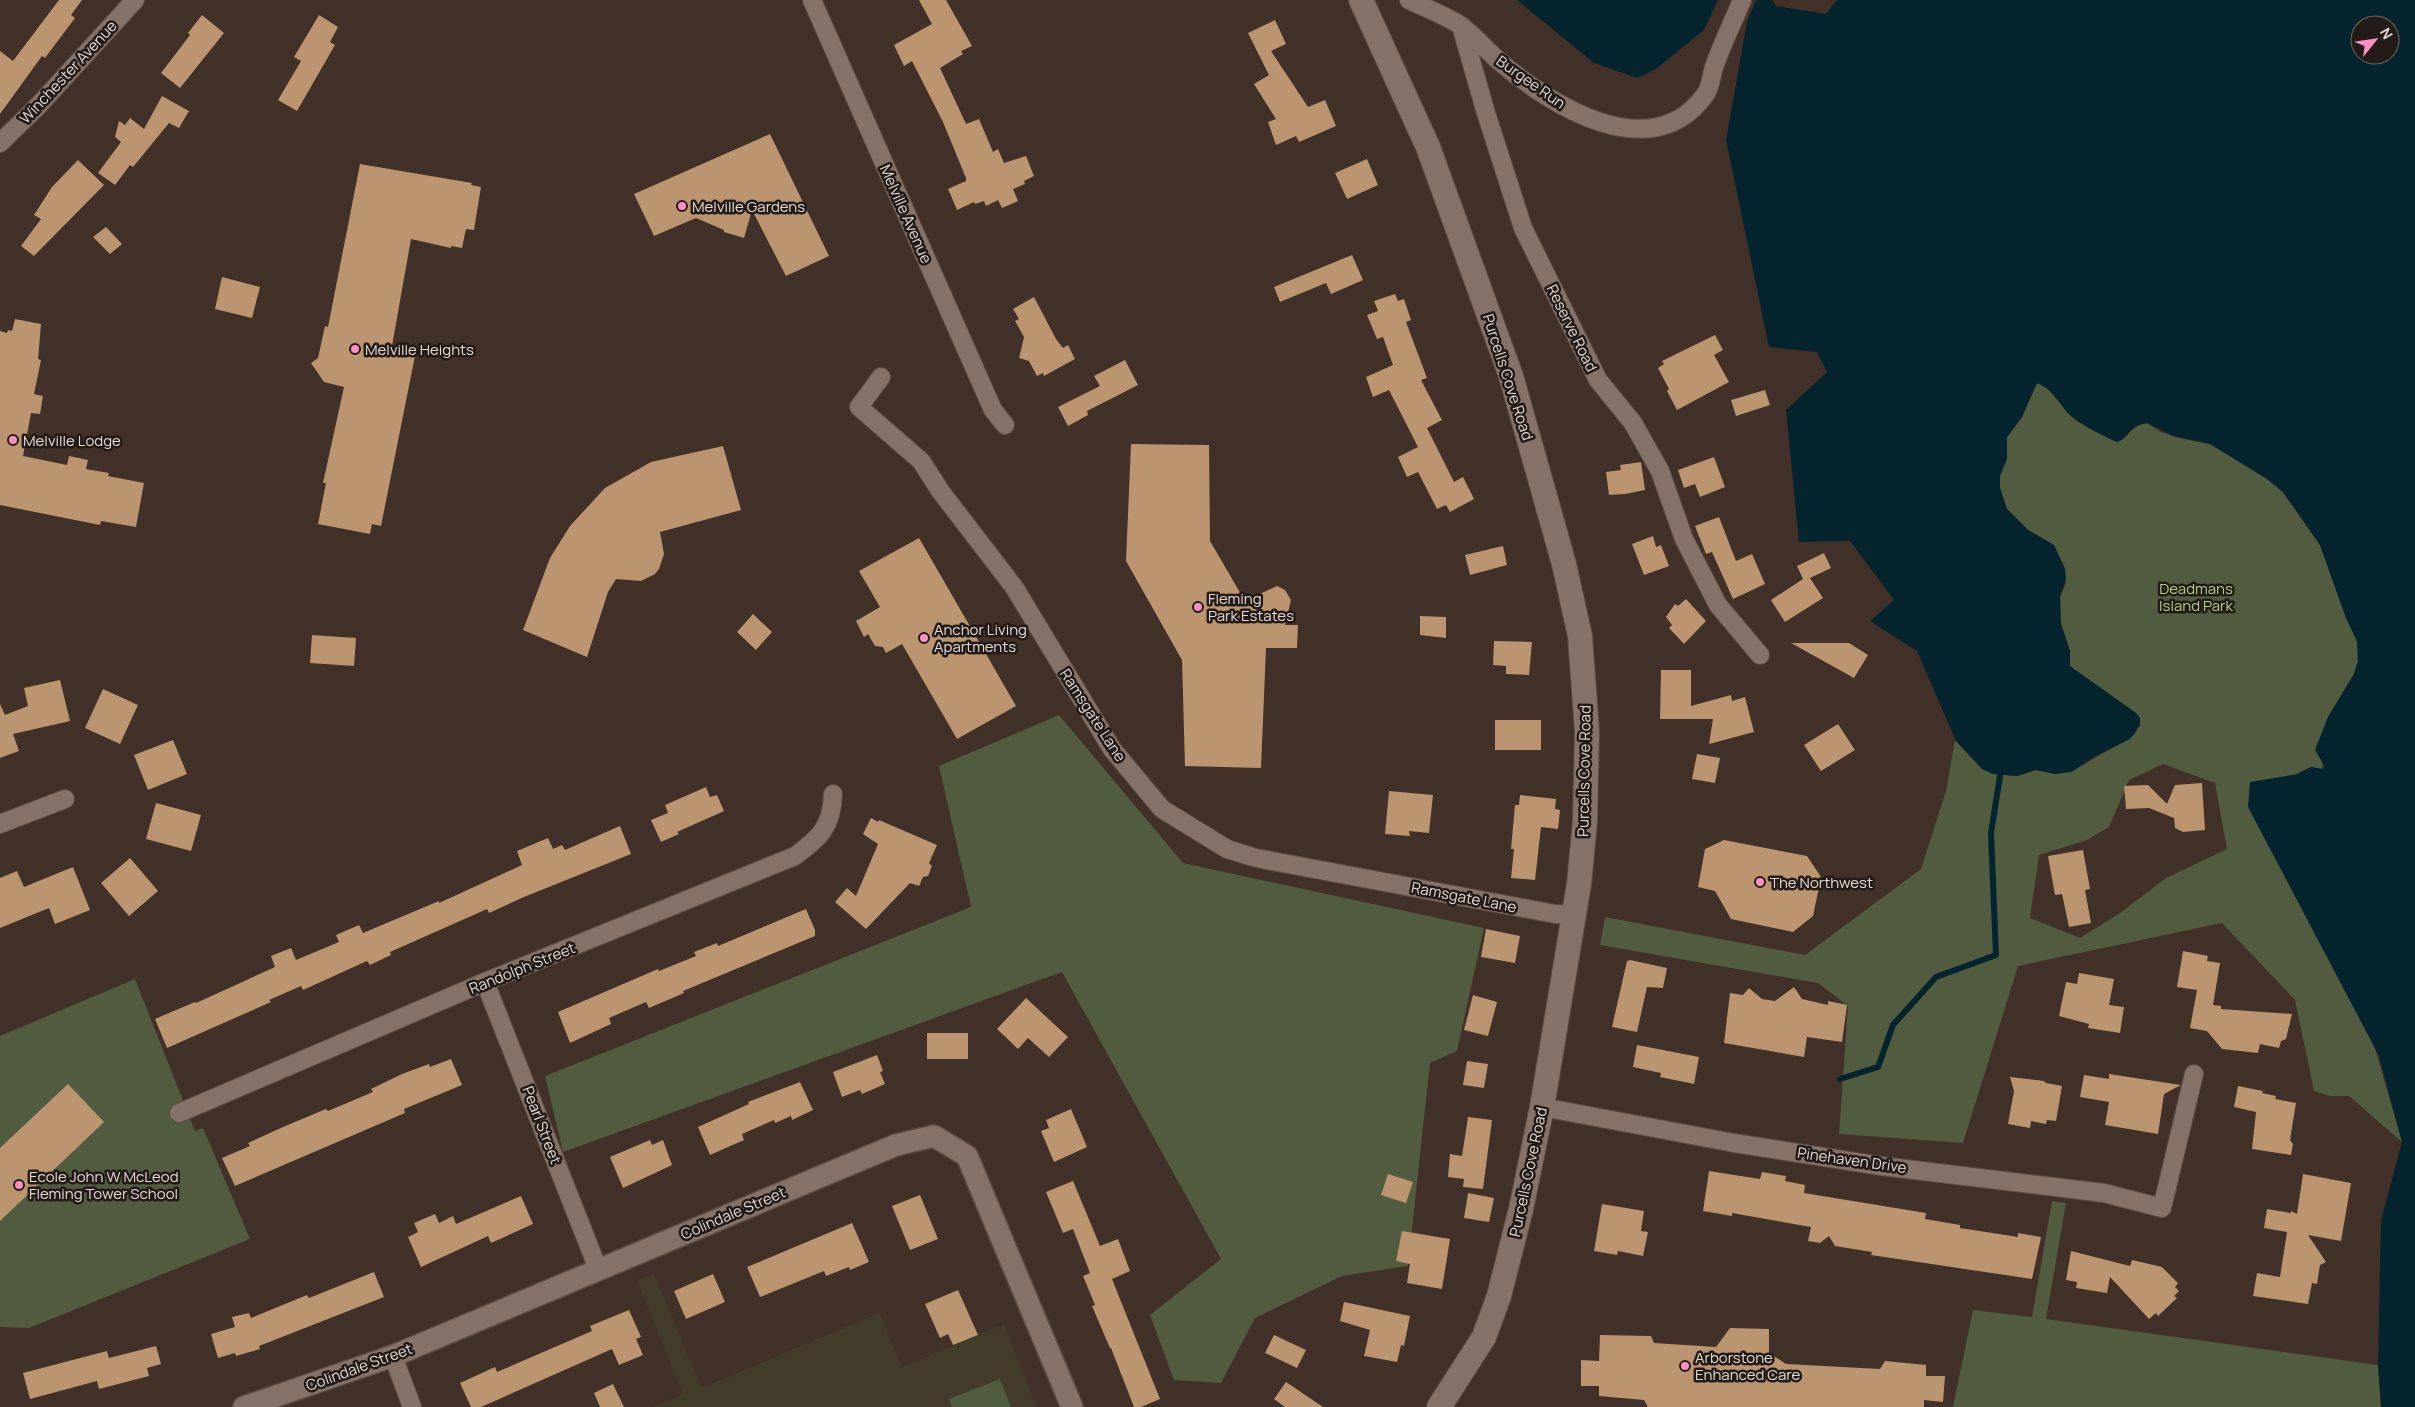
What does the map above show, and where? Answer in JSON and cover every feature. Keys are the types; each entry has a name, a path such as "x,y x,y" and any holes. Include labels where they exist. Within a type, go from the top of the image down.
{"main road":[{"name":"Purcells Cove Road","path":"1361,0 1380,36 1428,147 1511,376 1564,564 1580,636 1587,731 1585,821 1574,915 1542,1108 1519,1218 1500,1296 1484,1337 1439,1407"}],"street":[{"name":"Winchester Avenue","path":"0,143 38,106 135,0"},
{"name":"Melville Avenue","path":"812,0 993,410 1005,425"},
{"path":"1409,0 1461,26"},
{"name":"Burgee Run","path":"1461,26 1500,62 1555,103 1622,129 1657,127 1678,118 1705,95 1742,0"},
{"name":"Reserve Road","path":"1461,26 1486,113 1523,228 1598,380 1633,423 1660,471 1684,539 1718,605 1760,655"},
{"name":"Ramsgate Lane","path":"881,377 859,407 921,461 941,492 1014,586 1112,749 1162,809 1227,848 1256,858 1555,914 1574,915"},
{"name":"Randolph Street","path":"179,1113 486,982 795,856 818,838 827,826 832,812 833,794"},
{"path":"0,824 65,799"},
{"name":"Pearl Street","path":"486,982 598,1269"},
{"name":"Pinehaven Drive","path":"1542,1108 1734,1143 1881,1166 2104,1193 2162,1208 2194,1074"},
{"name":"Colindale Street","path":"244,1407 393,1356 896,1145 934,1136 967,1156 1072,1407"},
{"path":"393,1356 412,1407"}],"shaded area":[{"path":"654,1274 702,1388 879,1313 902,1367 1004,1324 1037,1407 653,1407 683,1394 637,1280"}],"green space":[{"name":"Deadmans Island Park","path":"2037,383 2050,391 2077,421 2114,440 2136,425 2147,423 2159,431 2179,438 2210,444 2272,482 2285,495 2320,545 2346,618 2357,641 2358,661 2354,674 2328,717 2319,742 2323,769 2311,767 2296,774 2402,1142 2349,1096 2330,1096 2314,1091 2295,1000 2222,923 2018,966 1963,1143 1839,1134 1848,1006 1818,983 1600,945 1605,917 1805,955 1921,869 1946,791 1955,740 1982,769 1993,774 2017,776 2036,770 2059,773 2071,772 2134,735 2140,725 2137,714 2072,669 2069,664 2070,651 2061,624 2060,597 2066,583 2065,569 2054,545 2028,530 2007,509 2000,488 2000,472 2007,459 2007,437 2022,417","holes":["2163,764 2215,783 2227,849 2166,878 2120,913 2080,938 2030,918 2039,855 2087,840 2109,827 2129,780"]},
{"path":"1059,715 1183,863 1484,928 1457,1051 1430,1063 1408,1266 1342,1276 1255,1318 1221,1383 1174,1380 1150,1315 1221,1259 1062,972 563,1152 545,1076 971,907 939,766"},
{"path":"135,979 195,1131 203,1128 250,1239 29,1328 0,1327 0,1036"},
{"path":"2052,1201 2066,1203 2046,1319 2378,1365 2381,1407 1953,1407 1973,1310 2032,1317"},
{"path":"1000,1379 1011,1407 952,1407 949,1399"}],"water":[{"path":"1517,0 1718,0 1704,30 1656,69 1637,78 1594,63"},
{"path":"1756,0 1772,0 1776,6 1826,14 1837,0 2415,0 2415,1407 2381,1407 2378,1365 2381,1221 2402,1142 2379,1056 2248,807 2250,782 2298,774 2311,767 2323,769 2324,765 2315,750 2328,717 2354,674 2358,661 2357,641 2346,618 2320,545 2283,492 2267,479 2210,444 2173,436 2147,423 2136,427 2117,442 2076,420 2050,391 2037,383 2022,417 2007,437 2007,459 2000,476 2000,488 2007,509 2028,530 2054,545 2065,569 2066,579 2060,597 2061,624 2070,651 2070,666 2136,713 2140,718 2140,725 2130,739 2096,756 2071,772 2055,774 2036,770 2017,776 1993,774 1982,769 1956,741 1917,651 1870,621 1894,600 1850,541 1799,542 1786,410 1827,372 1817,352 1769,347 1726,140 1747,22"}],"building":[{"path":"59,0 82,0 71,15 75,18 45,58 42,56 0,114 0,51 13,61"},
{"path":"919,0 946,0 972,46 961,51 963,54 940,68 966,124 979,119 993,152 998,149 1004,163 1026,156 1034,176 1024,181 1025,184 1013,189 1018,201 1002,208 998,200 986,206 984,201 975,204 974,202 957,210 948,189 966,181 966,178 943,122 912,61 904,66 894,45 932,24"},
{"path":"202,15 224,33 180,88 161,73 190,35 188,33"},
{"path":"319,15 338,27 330,42 335,45 297,111 278,100 301,61 294,57"},
{"path":"1275,20 1286,44 1271,51 1308,107 1325,100 1336,126 1299,142 1296,136 1276,145 1268,122 1276,119 1254,84 1269,75 1248,33"},
{"path":"162,96 189,111 179,128 169,123 133,167 130,165 115,185 98,173 121,142 115,137 119,121 125,125 130,118 144,129"},
{"name":"Melville Gardens","path":"770,134 829,256 786,276 752,210 744,238 724,232 724,230 696,218 654,236 634,194"},
{"path":"1367,159 1378,185 1347,199 1335,173"},
{"path":"78,160 104,185 34,256 21,246 41,219 34,215 52,187"},
{"name":"Melville Heights","path":"360,164 472,183 471,185 481,187 474,230 466,229 462,248 451,246 451,248 411,239 392,346 416,351 381,526 372,524 370,534 318,524 326,483 323,483 344,387 324,382 311,363 318,358 325,326 328,327"},
{"path":"106,227 122,244 110,254 93,237"},
{"path":"1352,255 1363,280 1331,294 1326,283 1280,302 1274,287"},
{"path":"222,277 260,287 252,318 215,309"},
{"path":"1395,294 1398,301 1404,299 1411,320 1406,322 1427,378 1421,380 1442,420 1427,428 1454,482 1463,477 1474,499 1450,512 1446,505 1437,509 1418,472 1407,477 1398,457 1418,447 1389,390 1373,397 1366,377 1393,365 1383,337 1377,339 1367,315 1378,311 1374,301"},
{"path":"1034,297 1056,339 1063,348 1068,345 1075,359 1044,376 1043,373 1037,376 1029,361 1019,358 1024,337 1015,321 1019,319 1013,309"},
{"name":"Melville Lodge","path":"15,319 41,324 38,359 41,360 34,394 43,396 40,414 31,413 23,456 67,465 69,456 88,460 86,469 109,473 108,476 144,483 136,527 101,521 100,525 0,505 0,331 7,333 8,330 12,331"},
{"path":"1715,335 1723,350 1714,355 1729,382 1677,410 1658,368 1664,364 1662,361"},
{"path":"1125,360 1138,385 1087,411 1088,415 1068,426 1058,407 1100,386 1094,376"},
{"path":"1765,390 1770,405 1736,416 1731,400"},
{"name":"Fleming Park Estates","path":"1131,444 1209,445 1210,541 1245,601 1277,586 1285,590 1291,600 1285,625 1298,625 1297,648 1266,648 1261,768 1185,766 1182,660 1126,561"},
{"path":"723,446 741,510 660,532 664,554 659,569 655,574 641,581 616,579 608,592 587,657 523,630 550,558 570,526 605,488 651,462"},
{"path":"1714,457 1725,487 1700,497 1695,484 1684,488 1678,470"},
{"path":"1641,462 1645,490 1609,495 1606,472 1621,470 1620,465"},
{"path":"1719,517 1736,561 1752,554 1765,584 1733,599 1712,552 1706,554 1695,526"},
{"path":"1653,536 1656,547 1661,545 1669,566 1644,575 1632,544"},
{"name":"Anchor Living Apartments","path":"919,538 1016,706 957,739 902,644 886,653 883,647 875,646 868,634 864,637 856,621 880,607 859,571"},
{"path":"1503,546 1507,565 1470,575 1465,555"},
{"path":"1824,553 1831,568 1810,578 1823,598 1785,622 1771,600 1803,579 1797,566"},
{"path":"1686,599 1706,621 1684,644 1669,628 1672,625 1666,617 1675,604 1678,606"},
{"path":"753,614 772,632 756,650 737,632"},
{"path":"1420,616 1446,617 1446,638 1420,635"},
{"path":"312,635 356,638 354,666 310,663"},
{"path":"1494,641 1532,642 1529,675 1506,674 1506,666 1493,665"},
{"path":"1791,643 1849,643 1868,655 1854,678"},
{"path":"1661,670 1691,670 1691,706 1731,695 1732,701 1745,697 1754,732 1709,744 1713,719 1660,719"},
{"path":"60,680 70,721 13,734 19,751 0,758 0,704 5,715 28,706 24,688"},
{"path":"103,689 138,705 120,744 85,728"},
{"path":"1495,720 1541,720 1541,750 1495,750"},
{"path":"1838,724 1855,750 1821,771 1804,745"},
{"path":"173,740 187,774 148,790 134,755"},
{"path":"1697,754 1720,758 1715,783 1692,779"},
{"path":"2202,783 2205,830 2183,832 2175,828 2174,818 2149,808 2126,809 2124,786 2148,785 2167,804 2175,785"},
{"path":"706,787 710,797 717,795 724,811 677,832 679,834 661,842 651,820 668,813 665,805"},
{"path":"1389,791 1433,795 1429,833 1409,831 1410,836 1385,834"},
{"path":"1520,795 1556,799 1555,809 1560,810 1558,829 1541,827 1535,880 1511,878 1514,849 1511,849 1515,805 1519,805"},
{"path":"156,803 201,815 191,851 146,839"},
{"path":"871,818 937,845 929,863 932,866 928,876 923,877 919,886 910,883 866,929 835,902 847,888 856,896 878,844 863,834"},
{"path":"620,826 631,854 489,913 487,909 390,952 391,955 370,965 367,961 303,990 301,986 269,1000 271,1002 167,1048 155,1019 196,1003 275,967 271,956 291,948 296,960 339,942 336,935 359,925 363,933 439,901 439,903 522,865 517,851 548,838 553,849 562,845 565,850"},
{"name":"The Northwest","path":"1724,840 1807,856 1821,877 1813,916 1793,932 1731,919 1715,891 1698,887 1705,849"},
{"path":"2083,850 2090,889 2085,890 2091,923 2069,927 2062,894 2055,895 2048,856"},
{"path":"130,858 158,891 129,916 101,883"},
{"path":"73,867 90,910 55,924 49,908 0,928 0,878 17,871 24,887"},
{"path":"806,909 815,930 815,936 683,991 684,993 649,1008 646,1002 609,1018 611,1024 570,1043 558,1012 658,969 659,971 696,956 694,952 717,943 718,946"},
{"path":"1486,929 1520,936 1515,963 1481,957"},
{"path":"2183,951 2208,956 2207,961 2220,963 2213,1005 2221,1006 2221,1009 2292,1014 2286,1039 2281,1041 2279,1048 2260,1044 2258,1053 2222,1049 2207,1031 2190,1028 2197,990 2177,987"},
{"path":"1630,960 1667,968 1663,988 1647,987 1637,1032 1612,1027 1627,961"},
{"path":"2079,973 2114,979 2109,1005 2124,1007 2120,1033 2088,1028 2089,1024 2059,1016 2066,982 2077,984"},
{"path":"1794,987 1802,999 1828,1005 1828,1001 1847,1005 1842,1042 1807,1037 1804,1057 1724,1043 1730,993 1743,995 1749,988 1762,999 1775,1001"},
{"path":"1473,995 1497,1002 1488,1036 1464,1030"},
{"path":"1026,998 1068,1037 1049,1057 1028,1038 1018,1049 997,1029"},
{"path":"927,1033 968,1033 968,1059 927,1059"},
{"path":"1637,1045 1699,1057 1694,1084 1660,1077 1661,1073 1633,1067"},
{"path":"877,1055 883,1071 880,1072 885,1084 862,1094 860,1090 842,1097 833,1072"},
{"path":"451,1059 462,1085 404,1109 405,1113 235,1186 222,1158 250,1146 248,1143 283,1127 373,1092 371,1089 402,1074 429,1064 430,1067"},
{"path":"1467,1061 1488,1064 1484,1088 1463,1085"},
{"path":"2109,1074 2181,1085 2164,1094 2158,1134 2105,1125 2109,1102 2080,1097 2084,1075 2109,1079"},
{"path":"2010,1077 2044,1081 2062,1086 2056,1121 2047,1120 2046,1124 2031,1121 2030,1128 2008,1124 2014,1091"},
{"path":"800,1082 813,1110 792,1120 791,1116 775,1123 774,1120 742,1134 744,1140 710,1155 698,1127 749,1104 748,1102"},
{"name":"Ecole John W McLeod Fleming Tower School","path":"68,1084 104,1122 0,1221 0,1148"},
{"path":"2238,1086 2263,1091 2262,1093 2276,1096 2275,1099 2296,1103 2290,1140 2293,1144 2291,1155 2252,1149 2256,1112 2234,1107"},
{"path":"1071,1109 1087,1147 1054,1162 1041,1131 1049,1128 1046,1120"},
{"path":"1468,1117 1492,1120 1483,1189 1463,1187 1464,1179 1448,1177 1450,1154 1462,1156"},
{"path":"650,1140 652,1145 663,1140 672,1165 623,1188 610,1157"},
{"path":"1709,1171 1760,1179 1762,1172 1786,1176 1785,1181 1805,1185 1804,1193 1926,1213 1925,1219 1960,1225 1960,1228 2018,1237 2018,1233 2041,1237 2032,1279 1871,1255 1872,1252 1835,1246 1829,1236 1820,1243 1808,1241 1811,1227 1732,1213 1732,1216 1703,1211"},
{"path":"1388,1174 1413,1182 1406,1203 1381,1195"},
{"path":"2303,1174 2351,1183 2341,1241 2308,1235 2326,1262 2320,1265 2317,1284 2312,1283 2308,1304 2253,1296 2257,1273 2280,1277 2287,1232 2264,1228 2267,1209 2291,1213 2291,1211 2297,1214"},
{"path":"1073,1181 1100,1246 1118,1239 1130,1271 1112,1279 1160,1399 1141,1407 1134,1407 1092,1306 1095,1305 1083,1276 1090,1273 1073,1229 1063,1233 1046,1192"},
{"path":"1468,1193 1494,1198 1489,1222 1464,1218"},
{"path":"920,1195 938,1239 910,1250 892,1206"},
{"path":"521,1196 533,1224 491,1243 488,1236 421,1267 408,1237 418,1232 414,1223 435,1214 439,1223 453,1216 456,1224"},
{"path":"1602,1204 1644,1211 1641,1231 1648,1232 1643,1256 1618,1251 1617,1255 1594,1251"},
{"path":"852,1223 869,1262 850,1270 849,1267 826,1276 824,1271 760,1297 747,1267"},
{"path":"1402,1231 1450,1239 1442,1289 1407,1283 1410,1264 1396,1261"},
{"path":"2071,1251 2130,1266 2132,1260 2162,1267 2178,1283 2175,1287 2179,1291 2174,1296 2177,1298 2158,1316 2156,1313 2149,1319 2110,1277 2107,1293 2076,1288 2077,1282 2066,1280"},
{"path":"374,1272 384,1297 259,1346 260,1349 236,1356 235,1353 218,1358 211,1334 235,1327 232,1317 249,1313 251,1318 307,1295 309,1298"},
{"path":"713,1274 725,1302 686,1319 674,1291"},
{"path":"958,1290 978,1335 953,1345 948,1334 940,1338 925,1304"},
{"path":"1344,1302 1410,1316 1404,1346 1401,1345 1397,1362 1364,1356 1370,1330 1340,1321"},
{"path":"629,1310 641,1337 636,1339 643,1355 619,1365 612,1349 481,1407 471,1407 460,1383 495,1367 497,1372 592,1331 590,1326"},
{"name":"Arborstone Enhanced Care","path":"1730,1328 1769,1329 1769,1353 1786,1364 1880,1369 1885,1361 1926,1365 1926,1376 1945,1376 1943,1402 1924,1400 1924,1407 1648,1407 1644,1400 1599,1396 1599,1386 1581,1386 1581,1360 1599,1361 1600,1335 1651,1336 1654,1343 1716,1347"},
{"path":"1274,1335 1306,1350 1297,1368 1265,1353"},
{"path":"156,1346 161,1364 147,1368 149,1376 99,1389 97,1381 30,1399 23,1373 107,1351 109,1358"},
{"path":"1286,1382 1323,1407 1285,1407 1274,1399"},
{"path":"613,1384 624,1407 600,1407 594,1393"}],"waterway":[{"path":"1840,1079 1878,1067 1893,1025 1936,977 1996,955 1991,833 2000,776"}],"place":[{"name":"Melville Gardens","path":"682,206"},
{"name":"Melville Heights","path":"355,349"},
{"name":"Melville Lodge","path":"13,440"},
{"name":"Fleming Park Estates","path":"1198,607"},
{"name":"Anchor Living Apartments","path":"924,638"},
{"name":"The Northwest","path":"1760,882"},
{"name":"Ecole John W McLeod Fleming Tower School","path":"19,1185"},
{"name":"Arborstone Enhanced Care","path":"1685,1366"}]}
